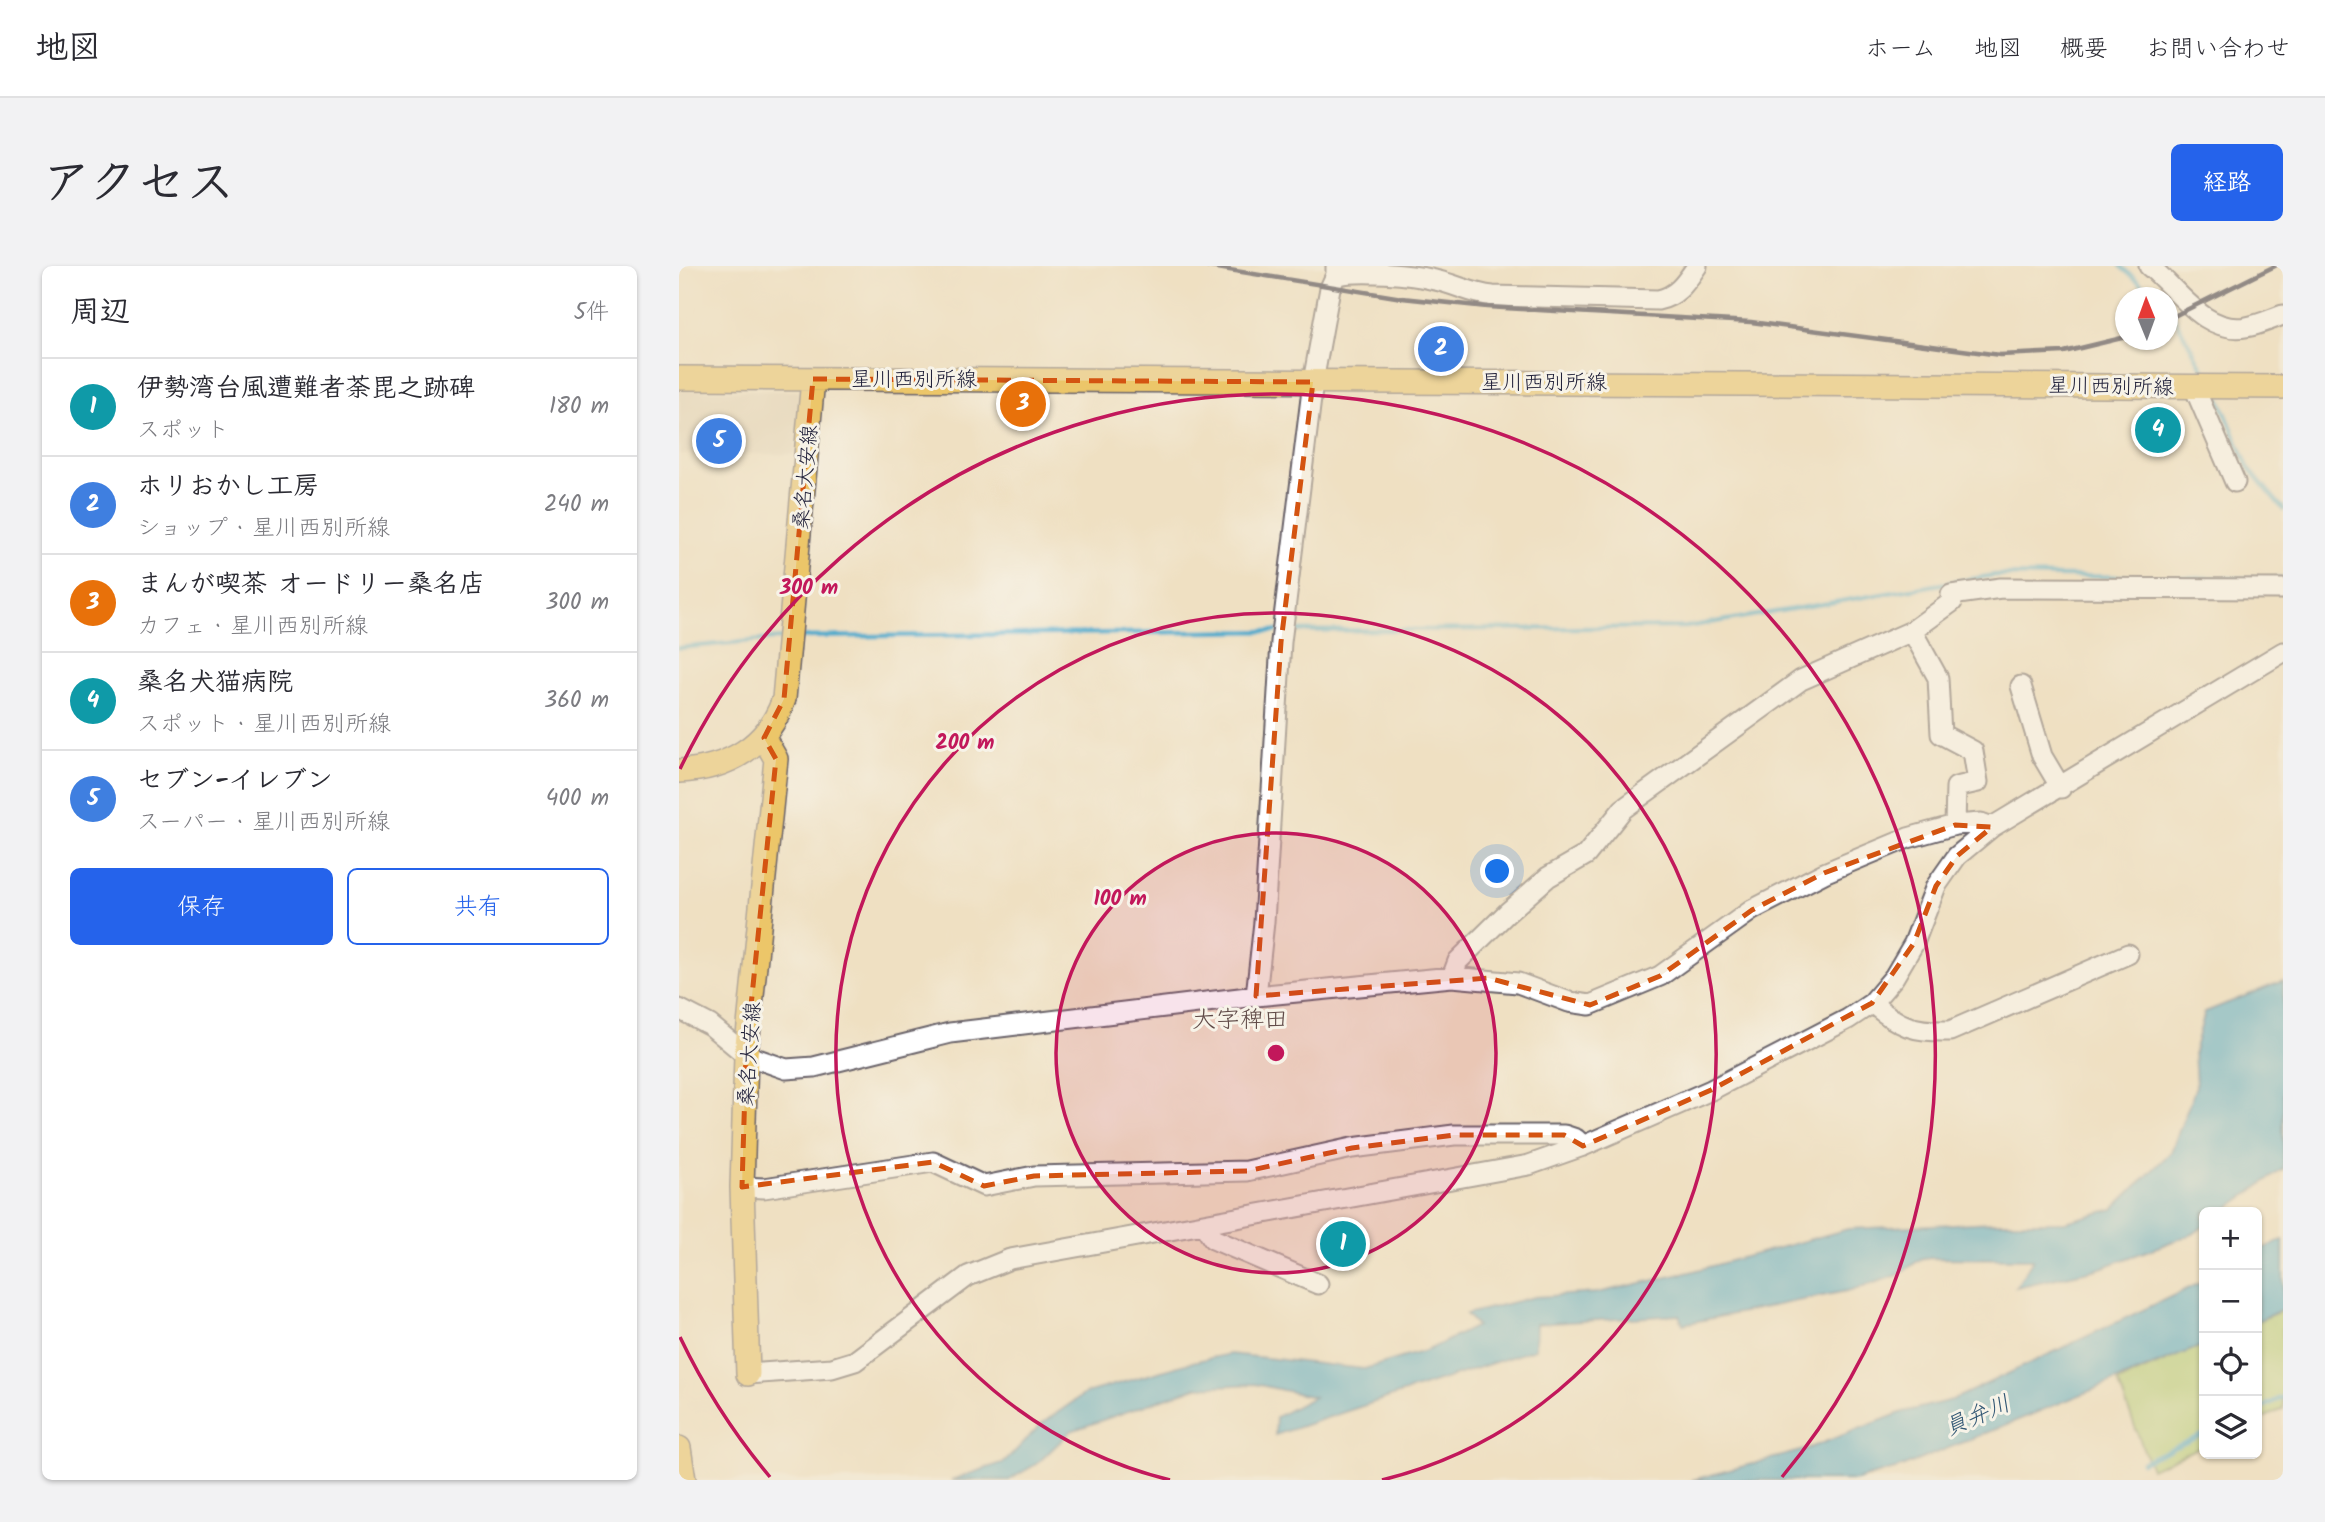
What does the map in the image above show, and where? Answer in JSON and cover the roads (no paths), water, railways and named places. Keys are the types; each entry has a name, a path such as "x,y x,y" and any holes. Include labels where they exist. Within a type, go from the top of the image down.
{"main road":[{"name":"星川西別所線","path":"679,378 2283,387"},
{"name":"桑名大安線","path":"679,771 726,762 764,737 777,719 785,699 813,379"},
{"name":"桑名大安線","path":"748,1374 742,1187 747,1055 776,759 764,737"},
{"path":"679,1448 684,1480"}],"street":[{"path":"1256,996 1264,922 1283,631 1313,382 1330,288 1336,270 1437,280 1473,294 1493,296 1658,300 1670,298 1697,266"},
{"path":"2149,266 2191,307 2222,327 2246,327 2283,316"},
{"path":"2194,387 2235,482"},
{"path":"1451,978 1458,961 1548,877 1586,855 1623,809 1801,680 1912,631 1952,602 1951,594 2001,588 2283,589"},
{"path":"1912,631 1938,678 1941,734 1973,751 1978,782 1957,787 1955,825"},
{"path":"748,1374 832,1368 855,1361 968,1276 1010,1259 1529,1165 1583,1146 1711,1090 1848,1019 1872,1003 1894,976 1914,943 1936,886 1957,856 1992,827 2061,788 2283,652"},
{"path":"2021,686 2033,717 2042,755 2061,788"},
{"path":"679,1009 711,1025 747,1055 786,1069 814,1067 950,1033 1256,996 1451,978 1518,983 1569,1002 1590,1005 1633,990 1660,976 1752,910 1824,873 1908,838 1955,825 1981,823 1992,827"},
{"path":"1872,1003 1894,1022 1921,1031 1950,1031 2128,954"},
{"path":"742,1187 764,1188 933,1162 984,1186 1034,1176 1247,1171 1352,1148 1454,1135 1564,1135 1576,1139 1583,1146"},
{"path":"1204,1225 1213,1239 1318,1284"}],"water":[{"path":"2283,981 2283,1169 2230,1207 2199,1207 2199,1230 2193,1234 2098,1269 2016,1287 2033,1259 1922,1258 1898,1275 1852,1290 1683,1324 1679,1315 1536,1324 1535,1349 1275,1435 1276,1417 1314,1397 1255,1384 1197,1387 1071,1431 1038,1463 1009,1480 951,1480 1005,1462 1041,1424 1086,1393 1196,1361 1230,1354 1364,1369 1428,1350 1477,1326 1466,1314 1534,1297 1597,1293 1690,1272 1848,1229 1995,1222 2065,1222 2113,1209 2171,1152 2196,1086 2194,1052 2205,1012"},
{"path":"2283,1240 2283,1309 2262,1319 2262,1270 2262,1249"},
{"name":"員弁川","path":"2199,1283 2199,1347 1899,1468 1856,1480 1692,1480 1804,1450 1903,1412 1952,1400"}],"waterway":[{"path":"2120,266 2145,287"},
{"path":"2178,324 2208,378"},
{"path":"2218,395 2248,467 2283,509"},
{"path":"1288,631 1686,627 1995,575 2283,579"},
{"path":"798,637 1276,631"},
{"path":"679,648 783,638"},
{"path":"2262,1408 2283,1397"},
{"path":"2142,1462 2199,1436"}],"railway":[{"path":"1205,266 1402,298 1487,307 1751,322 2000,355 2064,352 2115,340"},
{"path":"2178,314 2275,266"}],"place":[{"name":"ホリおかし工房","path":"1441,349"},
{"name":"まんが喫茶 オードリー桑名店","path":"1023,404"},
{"name":"桑名犬猫病院","path":"2158,430"},
{"name":"セブン-イレブン","path":"719,441"},
{"name":"伊勢湾台風遭難者荼毘之跡碑","path":"1343,1244"}],"district":[{"name":"大字稗田","path":"1240,1019"}]}
